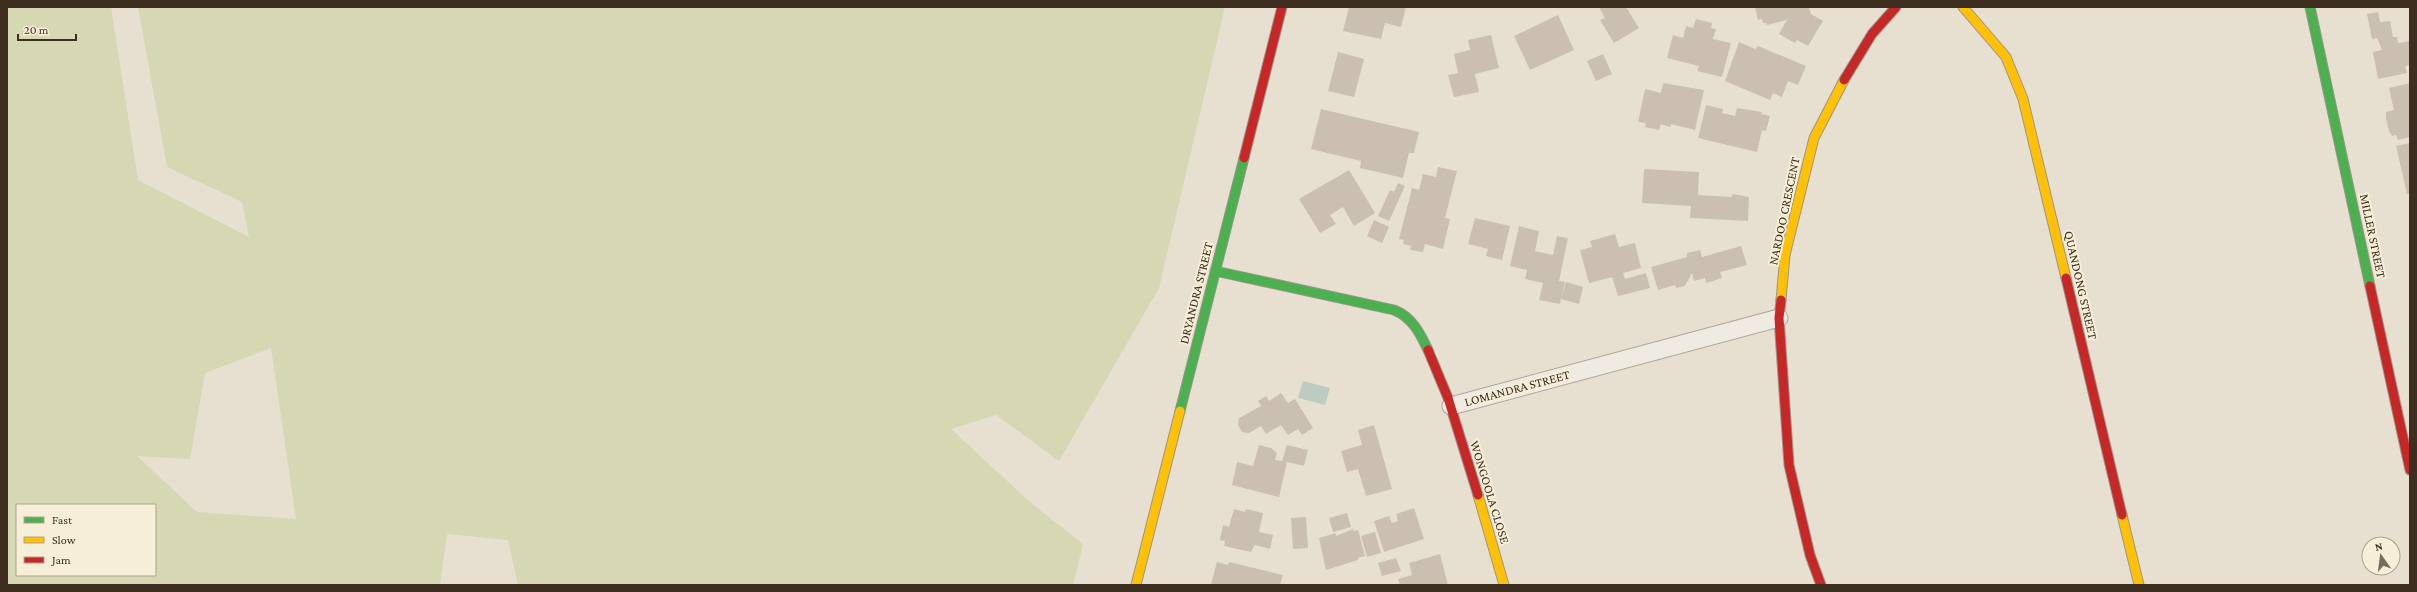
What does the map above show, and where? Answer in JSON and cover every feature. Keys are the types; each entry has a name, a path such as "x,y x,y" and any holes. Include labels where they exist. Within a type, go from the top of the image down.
{"street":[{"name":"DRYANDRA STREET","path":"1136,585 1282,7"},
{"name":"NARDOO CRESCENT","path":"1820,585 1810,555 1789,465 1779,318 1785,255 1814,138 1842,83 1872,34 1896,7"},
{"name":"QUANDONG STREET","path":"1963,7 1978,22 2006,57 2023,99 2139,585"},
{"name":"MILLER STREET","path":"2310,7 2410,470"},
{"name":"LOMANDRA STREET","path":"1215,271 1358,304 1385,308 1407,317 1422,333 1434,359 1451,406 1779,318"},
{"name":"WONGOOLA CLOSE","path":"1451,406 1504,585"}],"green space":[{"path":"7,7 111,7 138,180 249,237 242,202 167,167 138,7 1225,7 1159,288 1059,461 996,415 951,429 1031,503 1083,544 1073,585 518,585 508,540 447,534 440,585 7,585","holes":["271,348 296,519 197,512 137,456 190,459 205,373"]}],"shaded area":[{"path":"1303,381 1330,388 1325,405 1298,398"}],"building":[{"path":"1349,7 1406,7 1401,27 1385,23 1381,39 1343,31"},
{"path":"1599,7 1626,7 1639,28 1614,43 1600,20 1605,18"},
{"path":"1755,7 1809,7 1811,14 1823,21 1808,46 1797,40 1795,43 1779,34 1787,20 1767,25 1766,23 1763,23 1762,19 1758,20"},
{"path":"2378,12 2380,22 2390,21 2393,37 2397,37 2398,43 2410,41 2410,65 2405,66 2407,73 2378,79 2373,52 2382,50 2377,38 2372,39 2367,14"},
{"path":"1558,15 1574,50 1530,70 1514,36"},
{"path":"1696,19 1712,23 1711,28 1716,29 1713,39 1731,43 1722,77 1697,71 1699,66 1667,58 1673,35 1683,38 1686,26 1693,28"},
{"path":"1491,35 1499,68 1475,74 1479,92 1454,97 1448,75 1458,73 1454,54 1470,50 1468,40"},
{"path":"1739,42 1755,49 1758,46 1806,66 1798,85 1788,81 1782,97 1773,93 1770,100 1725,81"},
{"path":"1338,52 1364,59 1354,97 1328,91"},
{"path":"1603,54 1612,74 1596,81 1587,61"},
{"path":"1663,83 1704,90 1695,130 1671,124 1670,127 1661,124 1659,130 1645,127 1646,123 1638,122 1645,89 1661,93"},
{"path":"2410,83 2410,137 2398,140 2396,135 2392,136 2389,131 2386,119 2386,112 2394,110 2389,88"},
{"path":"1706,105 1723,109 1722,113 1735,116 1737,108 1762,112 1761,114 1770,116 1766,131 1762,130 1757,152 1698,138"},
{"path":"1321,109 1419,132 1414,153 1409,153 1403,178 1360,168 1361,161 1311,149"},
{"path":"2410,143 2410,193 2407,194 2396,146"},
{"path":"1438,167 1457,171 1445,218 1450,219 1443,249 1425,244 1423,252 1410,250 1411,246 1403,244 1404,240 1399,239 1412,188 1419,190 1423,174 1436,177"},
{"path":"1644,169 1699,172 1698,195 1732,197 1732,194 1749,197 1748,221 1690,218 1691,206 1642,203"},
{"path":"1349,170 1375,213 1354,226 1343,207 1330,215 1336,224 1320,233 1299,199"},
{"path":"1398,183 1405,186 1389,221 1378,216 1390,190 1394,192"},
{"path":"1475,218 1510,226 1502,260 1486,256 1488,249 1468,244"},
{"path":"1374,220 1389,227 1382,243 1367,236"},
{"path":"1519,226 1539,231 1535,251 1553,255 1557,236 1568,238 1559,281 1565,282 1562,297 1566,282 1583,287 1579,304 1561,299 1560,304 1539,300 1543,283 1525,279 1527,270 1510,266"},
{"path":"1615,234 1619,247 1635,243 1641,268 1623,273 1625,279 1646,273 1650,288 1618,296 1612,277 1589,283 1580,250 1592,247 1590,241"},
{"path":"1741,246 1747,265 1720,272 1722,278 1706,283 1705,278 1694,281 1692,273 1685,286 1676,288 1675,285 1658,290 1651,267 1687,257 1687,253 1700,250 1702,257"},
{"path":"1281,393 1288,403 1295,399 1313,428 1302,435 1298,429 1288,435 1281,425 1266,434 1261,426 1249,433 1242,432 1238,425 1239,418 1261,406 1258,401 1266,396 1269,401"},
{"path":"1374,425 1392,489 1366,496 1358,469 1347,472 1341,451 1362,445 1358,430"},
{"path":"1259,445 1271,448 1277,453 1275,460 1282,461 1287,445 1308,450 1304,466 1287,462 1279,497 1232,485 1237,462 1253,466"},
{"path":"1414,508 1424,539 1384,552 1374,521 1389,516 1392,523 1398,521 1396,514"},
{"path":"1234,509 1245,512 1246,509 1263,513 1259,532 1273,535 1270,549 1255,545 1251,552 1224,546 1225,541 1220,540 1223,525 1229,527"},
{"path":"1347,513 1351,527 1333,532 1329,518"},
{"path":"1306,517 1308,548 1293,549 1291,518"},
{"path":"1353,529 1354,531 1358,530 1365,556 1358,558 1358,560 1326,570 1319,538 1336,533 1336,536"},
{"path":"1375,532 1381,553 1367,557 1361,536"},
{"path":"1440,554 1448,585 1400,585 1398,579 1412,575 1409,563"},
{"path":"1396,558 1401,571 1382,576 1378,563"},
{"path":"1217,562 1228,565 1229,562 1283,575 1280,585 1211,584"}],"traffic: fast":[{"path":"2310,7 2370,286"},
{"path":"1180,411 1244,158"},
{"path":"1215,271 1394,310 1411,321 1428,350"}],"traffic: slow":[{"path":"1963,7 2006,57 2023,99 2066,278"},
{"path":"1781,300 1785,255 1814,138 1844,80"},
{"path":"1136,585 1180,411"},
{"path":"1478,495 1504,585"},
{"path":"2122,515 2139,585"}],"traffic: jam":[{"path":"1244,158 1282,7"},
{"path":"1844,80 1872,34 1896,7"},
{"path":"2066,278 2122,515"},
{"path":"2370,286 2410,470"},
{"path":"1781,300 1779,318 1789,465 1810,555 1821,585"},
{"path":"1428,350 1448,398 1478,495"}]}
